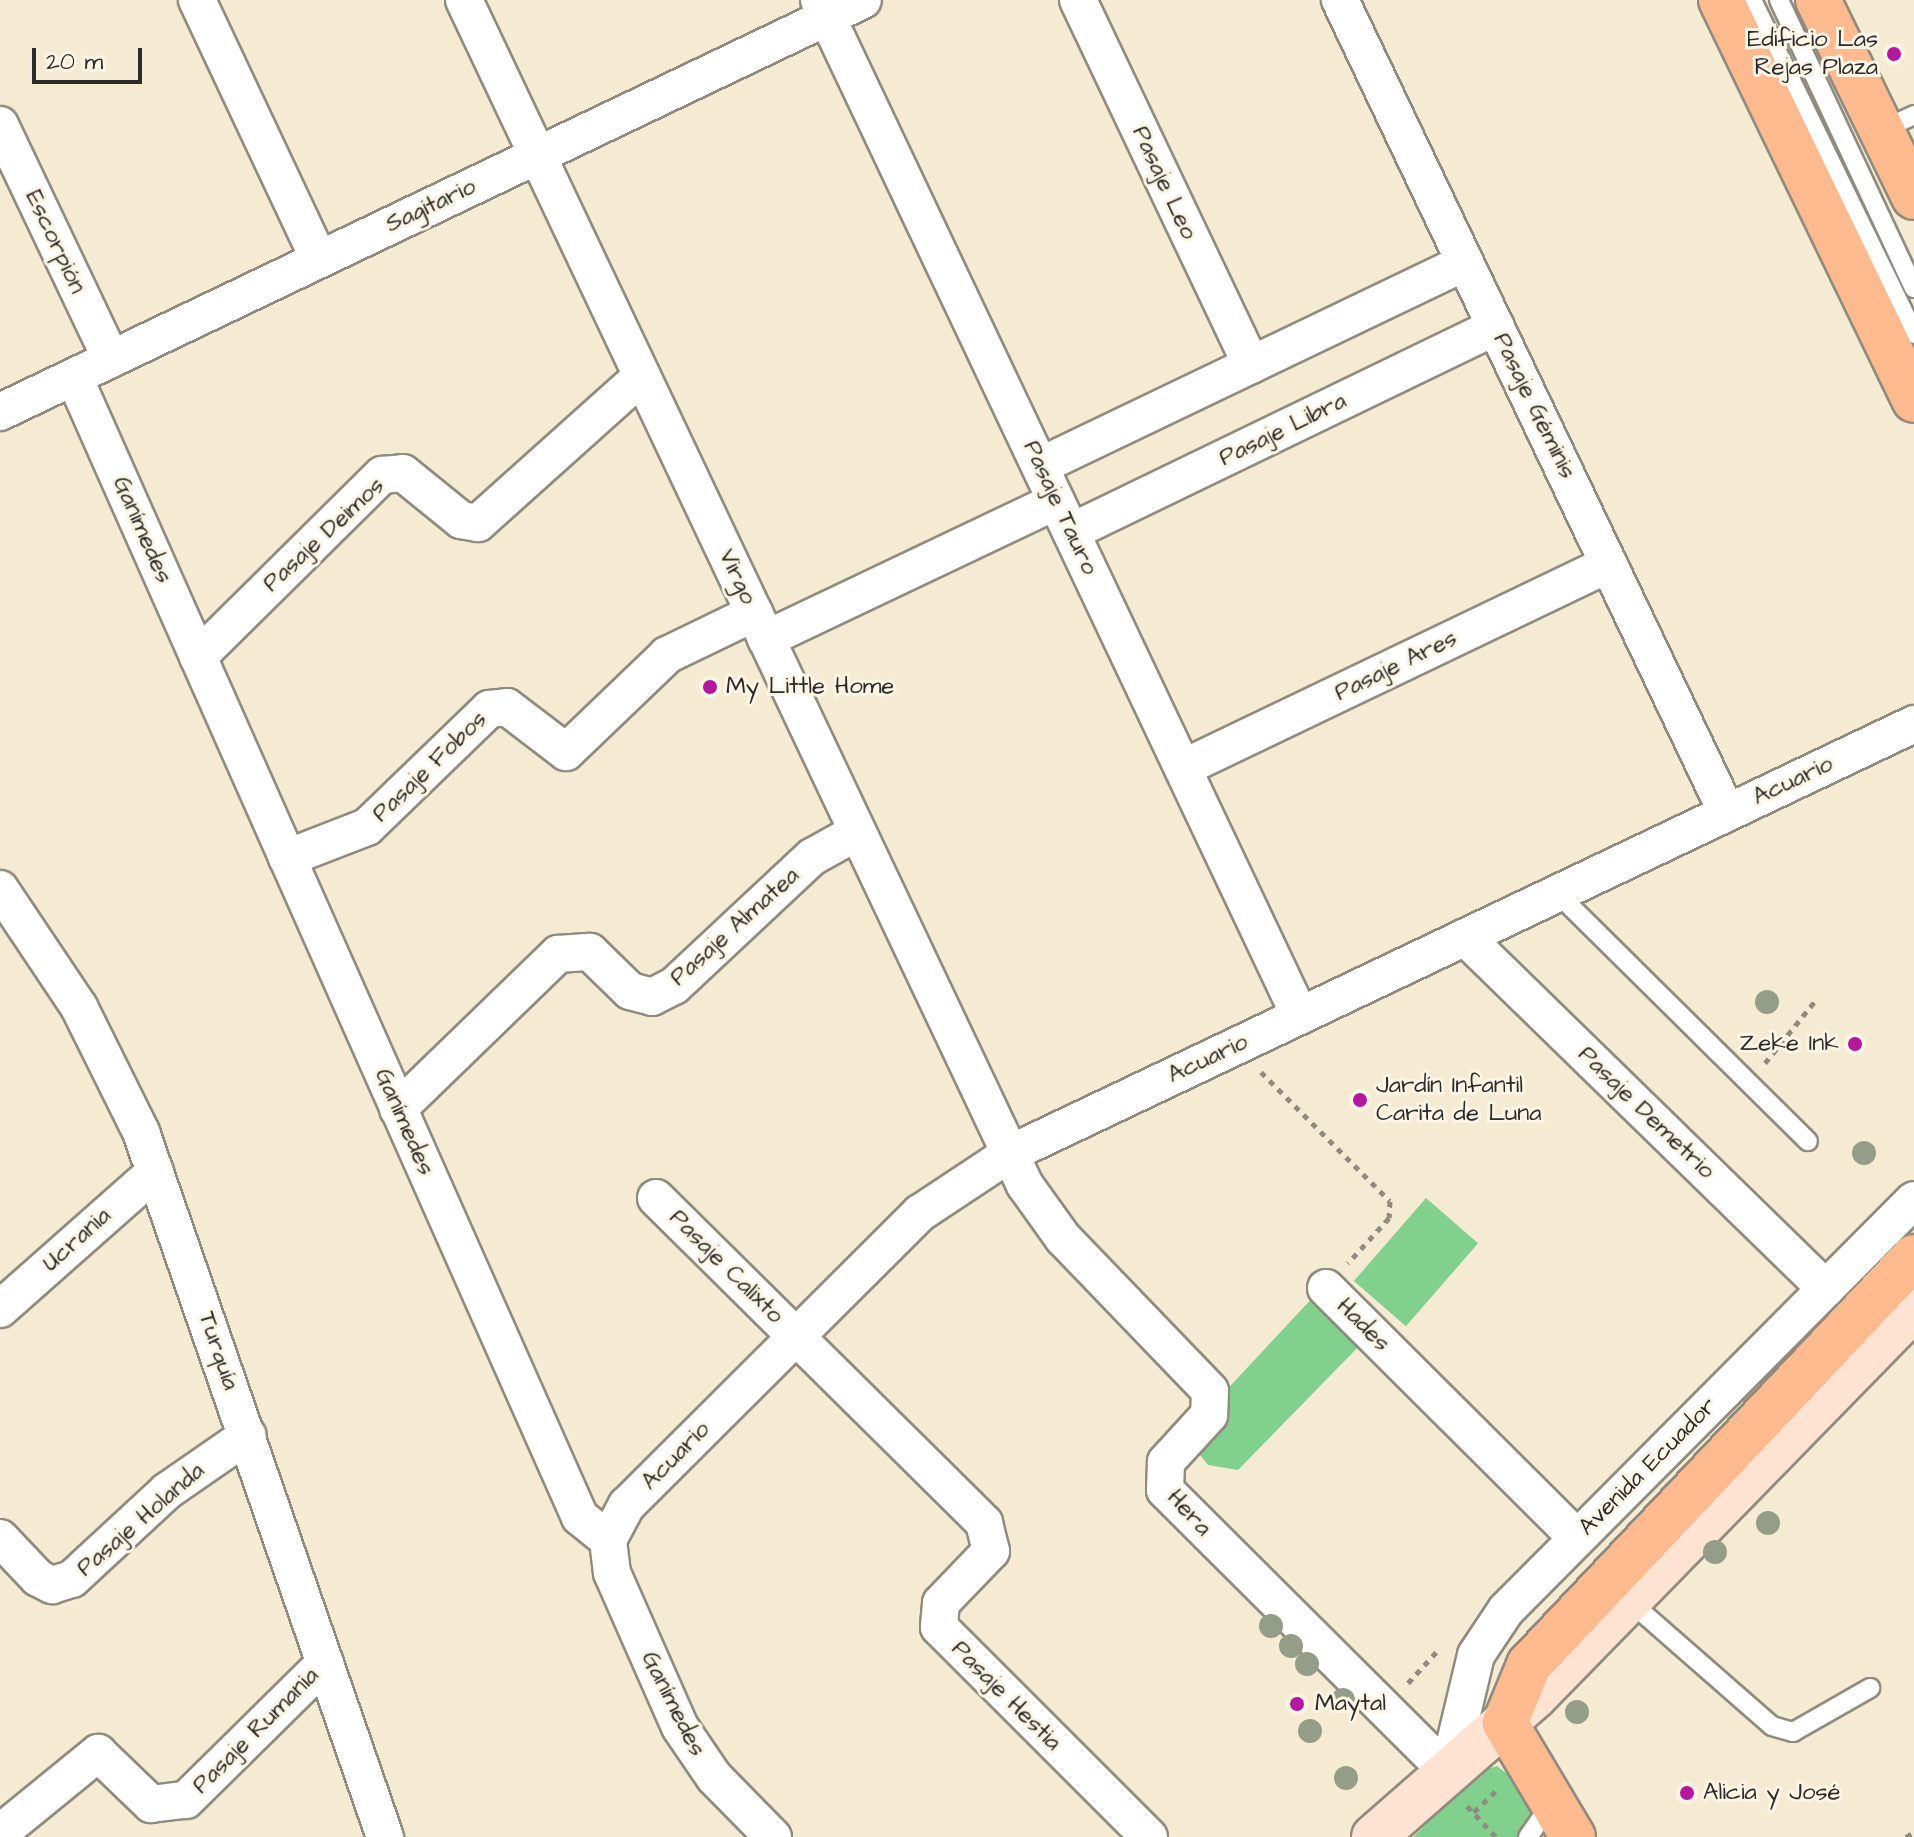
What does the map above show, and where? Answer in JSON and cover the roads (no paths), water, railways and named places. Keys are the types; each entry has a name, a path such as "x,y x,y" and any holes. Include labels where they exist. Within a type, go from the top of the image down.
{"main road":[{"path":"1721,0 1914,400"},
{"path":"1818,0 1904,152"},
{"name":"Avenida Ecuador","path":"1505,1723 1542,1646 1914,1257"},
{"name":"Avenida Ecuador","path":"1374,1837 1505,1723 1914,1308"},
{"path":"1505,1723 1551,1825"}],"street":[{"path":"197,0 319,259"},
{"name":"Virgo","path":"464,0 1009,1154"},
{"name":"Sagitario","path":"0,412 538,155 823,8 863,0"},
{"name":"Pasaje Leo","path":"1078,0 1251,365"},
{"name":"Pasaje Géminis","path":"1340,0 1727,813"},
{"name":"Pasaje Tauro","path":"823,8 1300,1016"},
{"name":"Escorpión","path":"0,125 111,359"},
{"path":"1040,466 1465,262"},
{"name":"Pasaje Libra","path":"760,626 1064,517 1496,327"},
{"name":"Pasaje Deimos","path":"198,657 382,475 403,473 461,520 478,523 642,376"},
{"name":"Ganímedes","path":"74,377 580,1517 608,1540 612,1573 680,1727 714,1777 773,1837"},
{"name":"Pasaje Ares","path":"1183,768 1609,564"},
{"name":"Pasaje Fobos","path":"287,858 367,827 489,709 507,707 566,752 667,655 760,626"},
{"name":"Acuario","path":"608,1540 627,1505 920,1213 1009,1154 1914,724"},
{"name":"Pasaje Almatea","path":"398,1109 558,954 590,952 630,991 652,997 674,986 812,857 857,832"},
{"name":"Turquía","path":"0,889 10,928 100,1046 155,1172 385,1837"},
{"name":"Pasaje Demetrio","path":"1465,937 1826,1289"},
{"name":"Hera","path":"1009,1154 1063,1238 1210,1391 1209,1415 1166,1462 1165,1490 1448,1772"},
{"name":"Ucrania","path":"0,1309 155,1172"},
{"name":"Pasaje Calixto","path":"656,1198 796,1337"},
{"name":"Avenida Ecuador","path":"1448,1772 1487,1635 1577,1538 1914,1200"},
{"name":"Hades","path":"1326,1288 1577,1538"},
{"name":"Pasaje Hestia","path":"796,1337 990,1531 991,1551 941,1603 939,1627 1149,1837"},
{"name":"Pasaje Holanda","path":"0,1538 38,1578 52,1585 72,1579 167,1491 248,1435"},
{"name":"Pasaje Rumania","path":"0,1833 98,1753 151,1804 186,1800 325,1663"}],"lane":[{"path":"1752,0 1914,334"},
{"path":"1779,0 1914,288"},
{"path":"1559,895 1808,1141"},
{"path":"1628,1600 1772,1726 1793,1732 1870,1688"}],"place":[{"name":"Edificio Las Rejas Plaza","path":"1894,54"},
{"name":"My Little Home","path":"710,687"},
{"name":"Zeke Ink","path":"1855,1044"},
{"name":"Jardín Infantil Carita de Luna","path":"1360,1100"},
{"name":"Maytal","path":"1297,1704"},
{"name":"Alicia y José","path":"1687,1793"}]}
